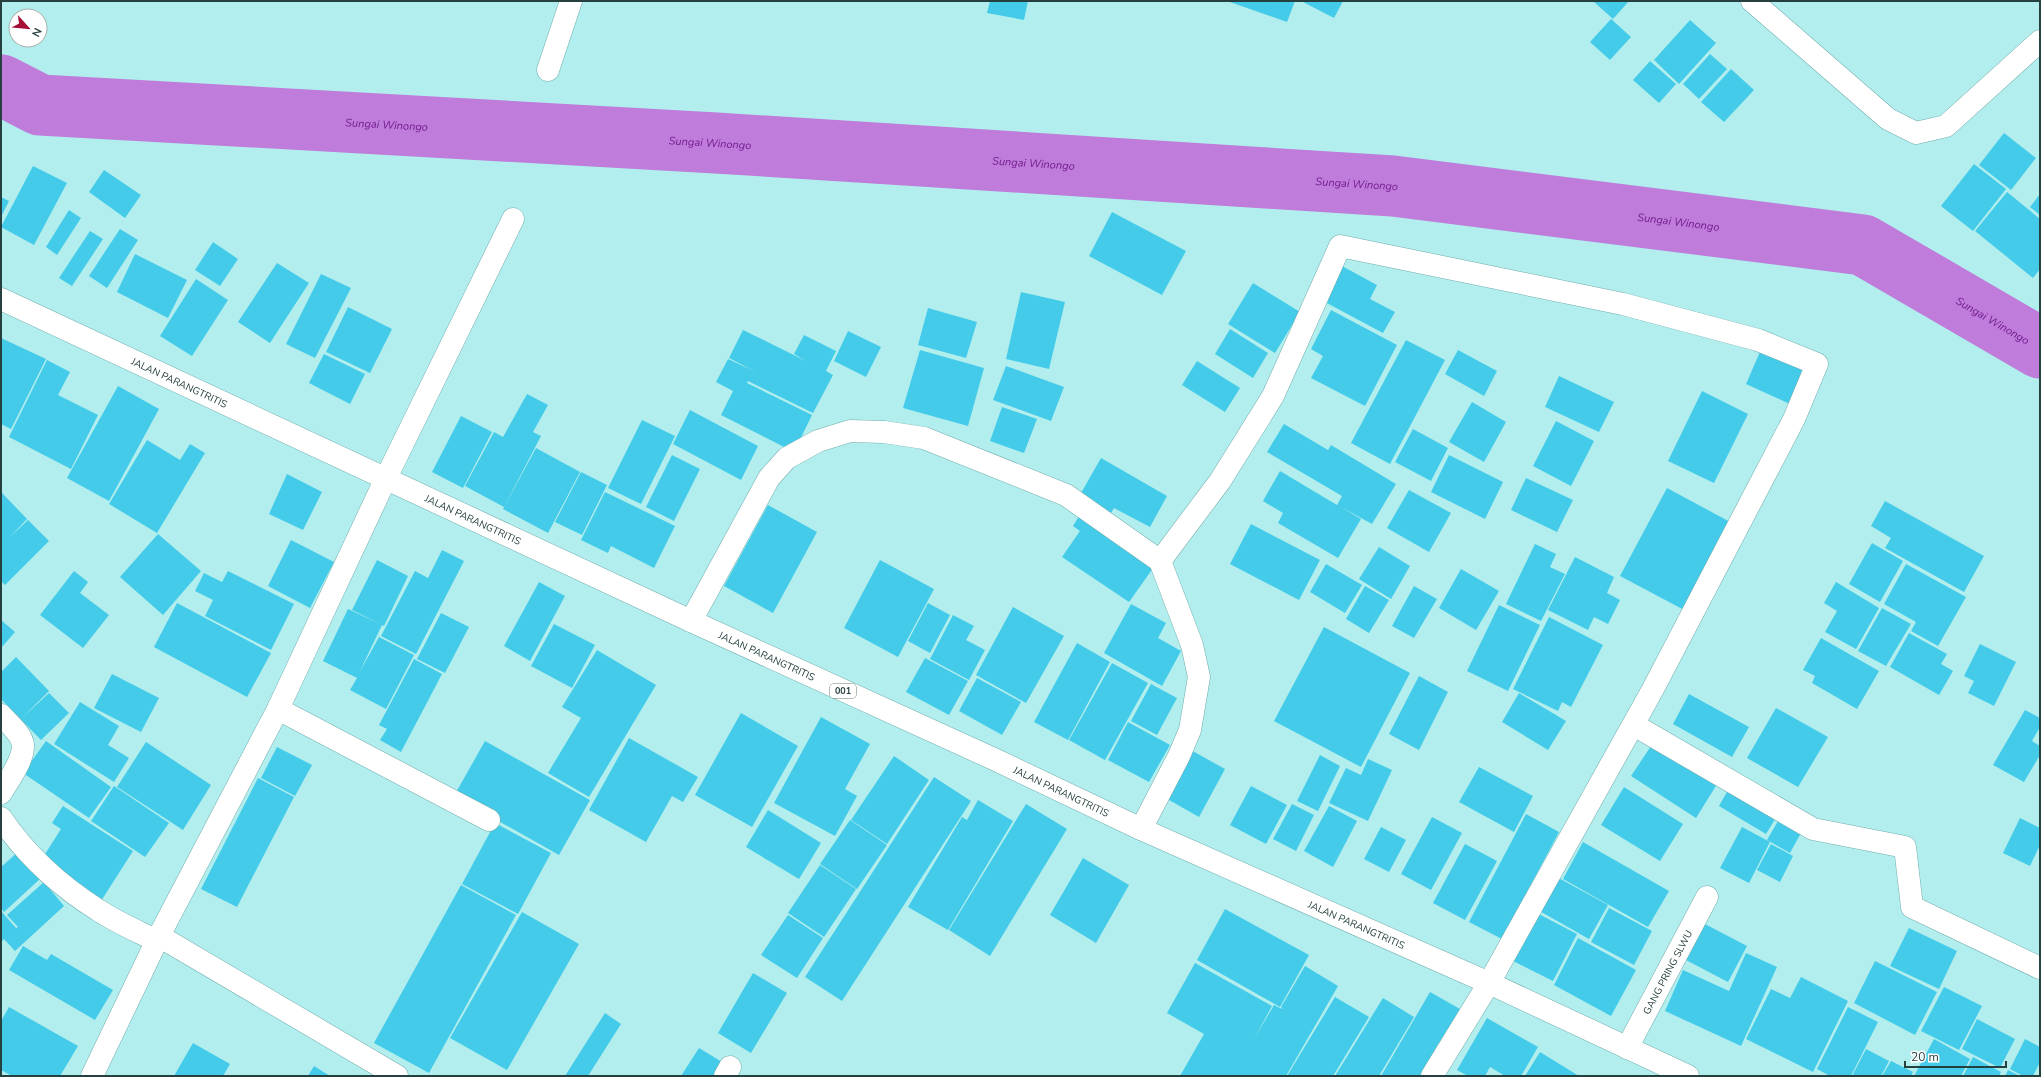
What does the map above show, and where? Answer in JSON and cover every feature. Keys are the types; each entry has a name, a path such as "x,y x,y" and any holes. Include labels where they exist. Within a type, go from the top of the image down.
{"street":[{"path":"548,70 571,1"},
{"path":"1752,1 1888,119 1916,133 1946,126 2040,41"},
{"path":"92,1076 158,939 278,709 386,478 513,219"},
{"path":"1160,561 1220,481 1273,396 1340,246 1624,304 1758,340 1817,364 1794,419 1634,725 1489,983 1432,1076"},
{"name":"JALAN PARANGTRITIS","path":"1,299 691,621 996,760 1141,829 1489,983 1688,1076"},
{"path":"691,621 770,478 787,458 818,441 850,431 884,432 924,438 1066,496 1160,561 1192,645 1198,677 1196,704 1190,730 1179,756 1141,829"},
{"path":"278,709 489,820"},
{"path":"1,715 16,731 23,745 19,763 1,793"},
{"path":"1634,725 1813,829 1905,847 1912,908 2040,968"},
{"path":"1,818 17,841 65,887 98,911 158,939 397,1076"},
{"name":"GANG PRING SLWU","path":"1627,1048 1707,897"}],"building":[{"path":"990,1 1028,1 1024,20 987,13"},
{"path":"1227,1 1295,1 1287,22"},
{"path":"1301,1 1343,1 1334,18"},
{"path":"1593,1 1629,1 1613,19"},
{"path":"1611,19 1631,37 1610,60 1590,42"},
{"path":"1690,20 1716,43 1679,84 1654,60"},
{"path":"1710,54 1727,69 1699,99 1683,84"},
{"path":"1650,61 1676,84 1659,103 1633,80"},
{"path":"1731,69 1754,90 1724,122 1701,102"},
{"path":"2004,133 2036,158 2011,190 1979,165"},
{"path":"1974,164 2006,189 1973,231 1941,206"},
{"path":"33,166 67,183 34,245 1,227"},
{"path":"104,170 141,195 125,218 89,192"},
{"path":"2007,192 2040,219 2040,269 2033,278 1975,231"},
{"path":"2040,194 2040,215 2030,207"},
{"path":"1,197 9,201 1,217"},
{"path":"69,210 81,218 57,255 46,247"},
{"path":"1112,212 1186,251 1162,295 1089,256"},
{"path":"120,229 138,240 107,288 89,276"},
{"path":"90,231 103,239 72,286 59,278"},
{"path":"213,242 238,259 220,286 195,270"},
{"path":"135,254 187,280 168,318 117,292"},
{"path":"277,263 309,283 270,343 238,322"},
{"path":"1342,266 1377,285 1370,299 1395,312 1383,333 1323,301"},
{"path":"321,274 351,288 315,358 286,344"},
{"path":"196,279 228,300 192,356 160,336"},
{"path":"1253,283 1300,312 1275,353 1228,324"},
{"path":"1021,292 1065,302 1049,369 1006,359"},
{"path":"348,307 392,329 370,373 326,352"},
{"path":"928,308 977,322 966,358 918,345"},
{"path":"1331,310 1397,345 1365,406 1311,378 1323,356 1311,349"},
{"path":"1230,329 1268,353 1253,378 1215,354"},
{"path":"743,330 806,361 794,354 804,335 836,351 826,371 833,375 813,413 748,381 747,383 812,415 794,452 721,415 733,391 716,382 728,359 754,371 729,358"},
{"path":"848,331 881,347 866,377 834,361"},
{"path":"1,338 46,359 11,429 1,424"},
{"path":"1406,340 1445,360 1390,464 1351,443"},
{"path":"1763,345 1809,366 1792,405 1746,384"},
{"path":"920,350 984,368 968,426 903,408"},
{"path":"1458,350 1497,371 1484,396 1445,374"},
{"path":"324,354 365,374 350,404 309,383"},
{"path":"47,360 70,372 58,395 98,415 71,469 9,437"},
{"path":"1197,361 1240,388 1225,412 1182,385"},
{"path":"1006,366 1064,387 1051,421 993,400"},
{"path":"1559,376 1614,402 1599,432 1545,407"},
{"path":"118,386 159,409 109,501 67,478"},
{"path":"1702,391 1748,414 1714,483 1668,461"},
{"path":"527,394 548,405 533,432 541,436 504,507 465,486 494,432 503,437"},
{"path":"1472,402 1506,422 1484,462 1449,442"},
{"path":"1002,407 1037,419 1024,453 990,441"},
{"path":"690,410 758,446 741,480 673,444"},
{"path":"461,416 492,432 463,488 432,472"},
{"path":"642,420 675,436 641,504 608,488"},
{"path":"1556,421 1594,441 1571,486 1533,466"},
{"path":"1284,424 1328,450 1331,445 1396,484 1372,524 1341,507 1361,519 1338,558 1278,523 1283,513 1263,501 1280,471 1337,505 1342,496 1267,452"},
{"path":"1413,429 1448,448 1431,481 1395,462"},
{"path":"147,440 180,460 190,444 205,453 157,533 109,504"},
{"path":"536,448 580,472 548,533 503,509"},
{"path":"672,455 700,469 674,521 646,507"},
{"path":"1449,455 1503,482 1485,519 1431,492"},
{"path":"1101,458 1167,496 1150,527 1114,508 1108,518 1077,500"},
{"path":"581,472 607,485 582,535 555,522"},
{"path":"287,474 322,492 303,530 269,514"},
{"path":"1526,478 1573,500 1557,532 1511,510"},
{"path":"1667,488 1732,523 1686,611 1620,576"},
{"path":"1409,490 1451,513 1429,552 1387,528"},
{"path":"1,492 27,519 10,537 28,520 49,541 5,585 1,581"},
{"path":"605,492 675,526 654,568 611,546 608,553 581,540"},
{"path":"1885,501 1984,556 1964,592 1885,548 1891,538 1871,526"},
{"path":"768,505 817,532 773,613 724,586"},
{"path":"1081,513 1156,564 1129,602 1062,557 1080,531 1073,526"},
{"path":"1251,524 1320,560 1299,600 1230,564"},
{"path":"158,534 201,571 163,615 120,577"},
{"path":"291,540 334,562 310,608 268,586"},
{"path":"1872,543 1903,561 1880,602 1849,584"},
{"path":"1535,544 1556,554 1550,567 1565,574 1541,621 1506,604"},
{"path":"1379,547 1410,566 1391,599 1359,579"},
{"path":"442,550 464,561 416,654 381,636 415,571 428,578"},
{"path":"1575,557 1614,577 1607,593 1620,600 1608,624 1594,617 1588,630 1548,610"},
{"path":"377,560 408,576 384,626 352,610"},
{"path":"880,560 934,589 898,657 844,628"},
{"path":"1326,564 1362,585 1345,613 1310,592"},
{"path":"1906,564 1966,597 1938,646 1911,631 1916,622 1884,604"},
{"path":"1461,569 1499,591 1476,630 1439,608"},
{"path":"74,571 88,582 80,593 109,615 83,648 40,615"},
{"path":"228,571 294,604 271,650 205,616 213,600 195,591 204,573 222,582"},
{"path":"539,582 565,596 530,661 504,646"},
{"path":"1836,582 1879,608 1856,649 1825,632 1837,611 1824,603"},
{"path":"1365,586 1389,600 1369,633 1346,619"},
{"path":"1414,586 1437,599 1414,638 1392,626"},
{"path":"177,603 271,653 247,697 154,647"},
{"path":"928,603 950,615 930,653 908,641"},
{"path":"1131,604 1166,623 1158,638 1181,651 1162,686 1104,653"},
{"path":"1499,605 1540,625 1508,691 1467,671"},
{"path":"1013,607 1064,636 1026,703 976,675"},
{"path":"1882,608 1911,624 1886,666 1858,651"},
{"path":"348,609 382,625 359,673 379,637 414,655 386,709 350,690 357,678 323,661"},
{"path":"441,613 469,627 445,673 417,659"},
{"path":"953,615 974,626 966,640 985,650 969,680 930,659"},
{"path":"1549,617 1603,645 1571,707 1562,702 1558,711 1513,689"},
{"path":"1,620 15,632 1,648"},
{"path":"554,624 595,645 572,688 531,666"},
{"path":"1324,627 1410,673 1361,767 1274,721"},
{"path":"1909,633 1947,654 1941,664 1953,671 1939,695 1890,667"},
{"path":"1821,638 1879,671 1857,709 1812,683 1815,676 1803,670"},
{"path":"1077,643 1110,662 1068,740 1034,722"},
{"path":"1980,644 2016,662 1994,706 1968,693 1974,681 1964,676"},
{"path":"597,650 656,685 589,797 548,773 581,718 562,707"},
{"path":"16,657 49,691 23,717 49,693 69,713 41,740 1,699 1,672"},
{"path":"925,658 968,681 949,715 906,692"},
{"path":"414,659 442,674 401,752 380,740 387,729 379,725"},
{"path":"1112,663 1148,683 1105,760 1069,740"},
{"path":"112,674 159,698 141,732 94,708"},
{"path":"1419,676 1448,692 1419,750 1389,734"},
{"path":"977,678 1021,702 1002,735 959,711"},
{"path":"1151,684 1177,698 1157,735 1131,721"},
{"path":"1519,693 1566,721 1548,750 1502,722"},
{"path":"1689,694 1749,727 1732,757 1673,724"},
{"path":"80,702 119,726 108,745 129,758 114,782 54,744"},
{"path":"1776,708 1828,737 1798,787 1747,758"},
{"path":"2025,710 2040,718 2040,727 2032,741 2040,746 2040,755 2024,782 1993,765"},
{"path":"741,713 798,746 752,827 695,795"},
{"path":"821,717 870,744 845,789 857,796 835,836 774,803"},
{"path":"1128,722 1170,745 1149,782 1108,760"},
{"path":"629,738 698,777 683,802 672,796 646,842 589,810"},
{"path":"1655,740 1719,781 1696,818 1631,776"},
{"path":"46,741 111,787 89,818 23,773"},
{"path":"485,741 590,800 559,855 454,796"},
{"path":"146,742 211,785 183,830 117,787"},
{"path":"277,747 312,765 295,796 261,778"},
{"path":"1189,749 1225,769 1199,817 1162,796"},
{"path":"1320,755 1340,766 1318,811 1297,801"},
{"path":"894,756 929,780 887,844 851,820"},
{"path":"1368,759 1392,770 1368,821 1329,803 1346,768 1361,775"},
{"path":"1479,767 1533,796 1514,832 1459,802"},
{"path":"934,777 971,801 842,1001 805,977"},
{"path":"258,778 294,797 237,907 201,889"},
{"path":"1732,783 1780,811 1766,834 1719,806"},
{"path":"114,786 169,823 145,857 91,821"},
{"path":"1251,786 1287,805 1266,844 1230,825"},
{"path":"1624,787 1683,824 1660,861 1601,825"},
{"path":"978,800 1013,821 948,930 908,907 962,817 967,820"},
{"path":"1026,804 1067,829 990,956 949,930"},
{"path":"1292,804 1314,815 1296,851 1273,839"},
{"path":"63,806 133,851 101,901 40,862 61,829 52,823"},
{"path":"1329,806 1357,821 1333,867 1304,851"},
{"path":"768,810 821,843 799,879 746,847"},
{"path":"1526,814 1559,832 1502,939 1469,922"},
{"path":"1432,817 1462,833 1431,890 1401,874"},
{"path":"2020,818 2040,828 2040,845 2030,866 2003,853"},
{"path":"850,820 887,845 857,889 820,864"},
{"path":"1778,821 1801,833 1790,853 1767,840"},
{"path":"495,823 551,853 518,914 462,884"},
{"path":"1381,827 1406,840 1389,872 1364,859"},
{"path":"1742,827 1770,842 1749,883 1720,868"},
{"path":"1583,842 1669,891 1648,927 1563,879"},
{"path":"1465,844 1497,861 1465,920 1433,903"},
{"path":"1771,844 1793,856 1780,882 1757,870"},
{"path":"19,851 42,877 4,912 1,908 1,867"},
{"path":"1083,858 1129,885 1096,943 1050,915"},
{"path":"820,865 856,889 824,937 788,913"},
{"path":"1555,876 1608,905 1589,939 1536,909"},
{"path":"44,882 64,906 15,951 4,939 1,942 1,911 16,928 18,927 7,915"},
{"path":"461,885 516,915 429,1073 374,1043"},
{"path":"1609,908 1652,931 1634,965 1591,942"},
{"path":"1225,909 1309,955 1280,1007 1197,960"},
{"path":"1533,911 1577,934 1553,981 1509,959"},
{"path":"522,912 579,944 507,1070 450,1038"},
{"path":"788,915 823,938 797,978 761,955"},
{"path":"1703,923 1747,946 1728,982 1684,959"},
{"path":"1909,928 1957,951 1939,989 1890,966"},
{"path":"1578,938 1636,970 1611,1016 1554,985"},
{"path":"23,946 47,960 51,954 113,990 95,1020 9,970"},
{"path":"1746,953 1777,967 1741,1046 1665,1011 1683,970 1729,991"},
{"path":"1875,961 1937,992 1915,1035 1854,1003"},
{"path":"1195,963 1272,1006 1254,1039 1274,1005 1283,1009 1281,1007 1305,966 1338,986 1286,1076 1180,1076 1204,1034 1167,1013"},
{"path":"753,973 787,993 751,1053 718,1033"},
{"path":"1801,977 1848,1001 1813,1072 1746,1039 1771,989 1790,998"},
{"path":"1944,987 1982,1006 1959,1050 1921,1031"},
{"path":"1430,992 1460,1009 1420,1076 1381,1076"},
{"path":"1335,997 1369,1017 1333,1076 1287,1076"},
{"path":"1383,998 1414,1017 1379,1076 1335,1076"},
{"path":"9,1007 78,1046 60,1076 12,1076 1,1070 1,1021"},
{"path":"1848,1007 1878,1022 1851,1076 1830,1076 1817,1069"},
{"path":"605,1013 621,1024 588,1076 565,1076"},
{"path":"1487,1018 1538,1047 1521,1076 1505,1076 1490,1067 1485,1076 1468,1076 1457,1070"},
{"path":"1977,1019 2015,1039 2000,1068 1962,1049"},
{"path":"1934,1039 1970,1059 1961,1076 1914,1076"},
{"path":"2025,1039 2040,1047 2040,1062 2033,1076 2023,1076 2010,1069"},
{"path":"193,1043 230,1064 223,1076 174,1076"},
{"path":"699,1048 722,1062 713,1076 681,1076"},
{"path":"1866,1049 1889,1061 1881,1076 1852,1076"},
{"path":"1540,1052 1579,1076 1525,1076"},
{"path":"1973,1057 2001,1072 1999,1076 1963,1076"},
{"path":"1891,1061 1913,1072 1911,1076 1882,1076"},
{"path":"314,1066 330,1076 308,1076"},
{"path":"2008,1070 2020,1076 2005,1076"}],"waterway":[{"name":"Sungai Winongo","path":"1,85 40,105 716,143 1393,186 1863,245 2040,348"}]}
